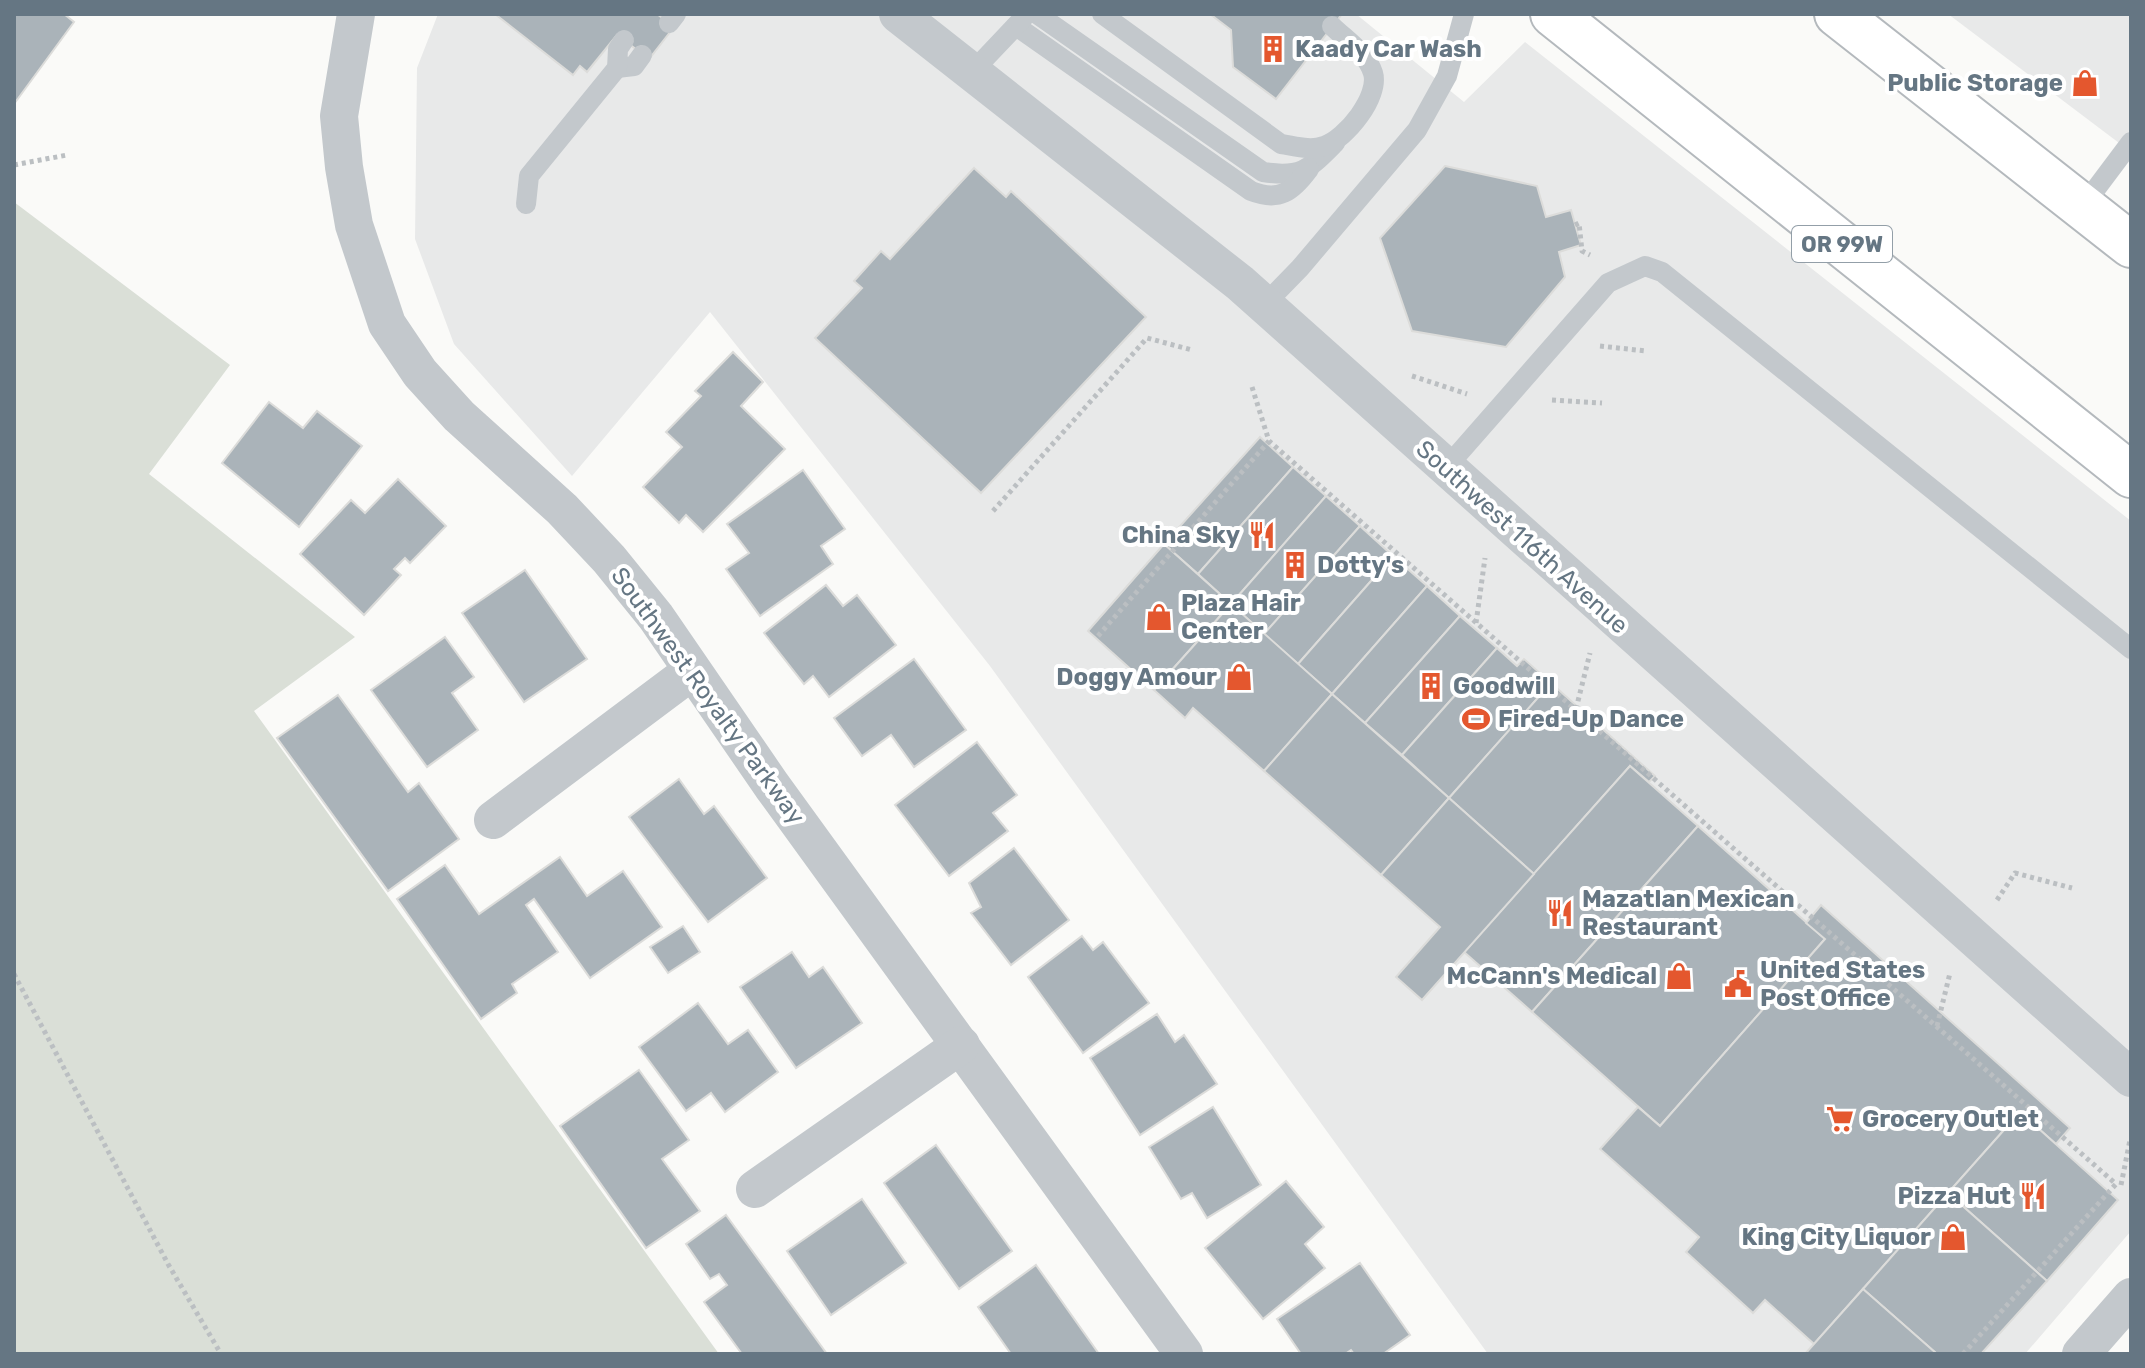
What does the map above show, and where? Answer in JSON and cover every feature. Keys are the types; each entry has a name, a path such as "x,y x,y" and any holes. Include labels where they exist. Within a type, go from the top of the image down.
{"highway":[{"name":"OR 99W","path":"1553,14 2131,475"},
{"path":"1837,14 2131,245"}],"street":[{"name":"Southwest Royalty Parkway","path":"356,14 339,116 344,167 354,225 387,324 420,373 459,416 562,509 609,559 656,617 1184,1354"},
{"name":"Southwest 116th Avenue","path":"898,14 1264,305 2131,1078"},
{"path":"493,820 692,671"},
{"path":"755,1189 961,1045"},
{"path":"2081,1354 2131,1297"}],"lane":[{"path":"1037,14 1263,172 1295,174 1309,169"},
{"path":"1102,14 1281,144 1304,148 1323,146 1338,139"},
{"path":"1264,305 1300,268 1417,130 1447,76 1464,14"},
{"path":"972,72 1021,20 1251,191 1266,197 1285,194 1295,188 1367,102 1376,84 1373,70 1363,55 1332,26"},
{"path":"526,204 529,176 617,68 618,49 624,40"},
{"path":"617,68 634,66 642,55"},
{"path":"2083,206 2131,142"},
{"path":"1445,469 1608,283 1645,266 1674,281 2131,649"}],"path":[{"path":"14,165 67,155"},
{"path":"1575,225 1579,223 1582,251 1598,259"},
{"path":"993,511 1147,338 1192,350"},
{"path":"1400,372 1475,397"},
{"path":"1252,387 1269,441 2119,1184 2131,1186"},
{"path":"1098,636 1269,441"},
{"path":"1576,709 1590,653"},
{"path":"14,974 168,1264 221,1354"},
{"path":"1963,1354 2119,1184 2130,1140"}],"shaded area":[{"path":"438,14 1356,14 1464,102 1525,42 2131,521 2131,1231 2025,1354 1488,1354 990,666 710,312 572,476 454,344 415,239 417,68"},
{"name":"Public Storage","path":"1948,14 2131,14 2131,152"},
{"path":"14,202 230,365 149,474 355,637 254,711 719,1354 14,1354"}],"building":[{"path":"14,14 64,14 74,22 14,104"},
{"path":"495,14 657,14 674,27 649,59 617,35 587,72 580,66 573,75"},
{"name":"Kaady Car Wash","path":"1210,14 1342,14 1276,99 1233,67 1231,30"},
{"path":"1445,166 1537,186 1546,217 1571,210 1581,245 1559,252 1565,277 1506,347 1412,331 1380,238"},
{"path":"974,168 1006,197 1011,191 1146,317 981,493 815,338 862,288 854,281 881,251 890,259"},
{"path":"733,352 763,382 741,406 785,449 703,532 686,515 679,523 643,487 682,447 666,432 701,396 695,391"},
{"path":"269,402 303,428 317,411 362,446 299,527 222,463"},
{"path":"1260,437 1293,467 1198,574 1164,544"},
{"name":"China Sky","path":"1293,467 1326,496 1231,604 1198,574"},
{"path":"803,470 845,529 821,546 833,564 760,616 726,569 749,553 727,524"},
{"path":"398,479 446,526 410,563 405,558 394,569 401,575 364,615 300,554 351,500 365,513"},
{"name":"Dotty's","path":"1326,496 1360,526 1264,634 1231,604"},
{"path":"1360,526 1393,556 1298,664 1264,634"},
{"name":"Plaza Hair Center","path":"1164,544 1231,604 1154,690 1088,631"},
{"path":"1393,556 1427,586 1332,694 1298,664"},
{"path":"525,570 587,659 524,702 462,613"},
{"path":"826,585 843,606 857,595 896,645 829,697 813,676 804,684 764,633"},
{"path":"1427,586 1460,616 1365,723 1332,694"},
{"name":"Doggy Amour","path":"1231,604 1332,694 1264,771 1193,708 1185,718 1154,690"},
{"name":"Goodwill","path":"1460,616 1497,648 1402,755 1365,723"},
{"path":"445,637 474,677 452,693 478,730 427,767 371,690"},
{"name":"Fired-Up Dance","path":"1497,648 1517,666 1524,659 1551,683 1449,798 1402,755"},
{"path":"914,659 966,730 914,767 891,735 862,756 834,718"},
{"path":"1551,683 1655,776 1649,782 1630,766 1534,874 1449,798"},
{"path":"1332,694 1449,798 1381,875 1264,771"},
{"path":"338,695 408,792 419,783 459,839 388,891 277,738"},
{"path":"977,742 1017,795 993,813 1008,831 949,876 895,805"},
{"name":"Mazatlan Mexican Restaurant","path":"1630,766 1698,826 1532,1012 1464,952"},
{"path":"679,779 704,814 714,806 767,878 708,922 629,817"},
{"path":"1449,798 1534,874 1422,1000 1396,977 1440,927 1381,875"},
{"name":"McCann's Medical","path":"1698,826 1825,939 1660,1126 1532,1012"},
{"path":"1014,848 1069,920 1011,965 971,913 981,907 969,883"},
{"path":"560,857 587,896 623,871 662,927 590,978 534,899 526,905 558,952 512,984 517,993 481,1019 397,899 445,865 479,914"},
{"name":"Grocery Outlet","path":"1821,905 2070,1128 2056,1144 2020,1112 1814,1344 1765,1300 1753,1313 1686,1252 1699,1237 1600,1149 1638,1107 1660,1126 1825,939 1806,923"},
{"path":"683,926 700,952 668,973 650,947"},
{"path":"1082,936 1093,950 1103,942 1149,1003 1083,1053 1028,977"},
{"path":"792,952 809,977 823,967 862,1023 796,1068 740,987"},
{"path":"698,1003 728,1044 748,1030 778,1072 725,1112 711,1093 686,1111 639,1047"},
{"path":"1157,1014 1175,1042 1184,1035 1217,1084 1140,1135 1090,1058"},
{"path":"639,1070 689,1140 662,1159 700,1211 646,1248 560,1126"},
{"path":"1213,1107 1261,1185 1207,1218 1192,1193 1181,1199 1149,1147"},
{"name":"Pizza Hut","path":"2020,1112 2118,1200 2047,1281 1948,1193"},
{"path":"936,1145 1012,1251 959,1289 884,1183"},
{"path":"1286,1181 1324,1227 1305,1244 1325,1268 1263,1319 1205,1248"},
{"name":"King City Liquor","path":"1948,1193 2047,1281 1981,1354 1937,1354 1863,1289"},
{"path":"862,1199 906,1263 831,1315 787,1251"},
{"path":"726,1215 827,1354 742,1354 704,1302 727,1285 719,1274 710,1279 686,1244"},
{"path":"1360,1263 1410,1335 1383,1354 1354,1354 1351,1350 1345,1354 1301,1354 1277,1319"},
{"path":"1036,1265 1099,1354 1011,1354 978,1307"},
{"path":"1863,1289 1937,1354 1805,1354"}],"place":[{"name":"Kaady Car Wash","path":"1273,49"},
{"name":"Public Storage","path":"2085,83"},
{"name":"China Sky","path":"1262,535"},
{"name":"Dotty's","path":"1295,565"},
{"name":"Plaza Hair Center","path":"1159,617"},
{"name":"Doggy Amour","path":"1239,677"},
{"name":"Goodwill","path":"1431,686"},
{"name":"Fired-Up Dance","path":"1476,719"},
{"name":"Mazatlan Mexican Restaurant","path":"1560,913"},
{"name":"McCann's Medical","path":"1679,976"},
{"name":"United States Post Office","path":"1738,984"},
{"name":"Grocery Outlet","path":"1840,1119"},
{"name":"Pizza Hut","path":"2033,1196"},
{"name":"King City Liquor","path":"1953,1237"}]}
